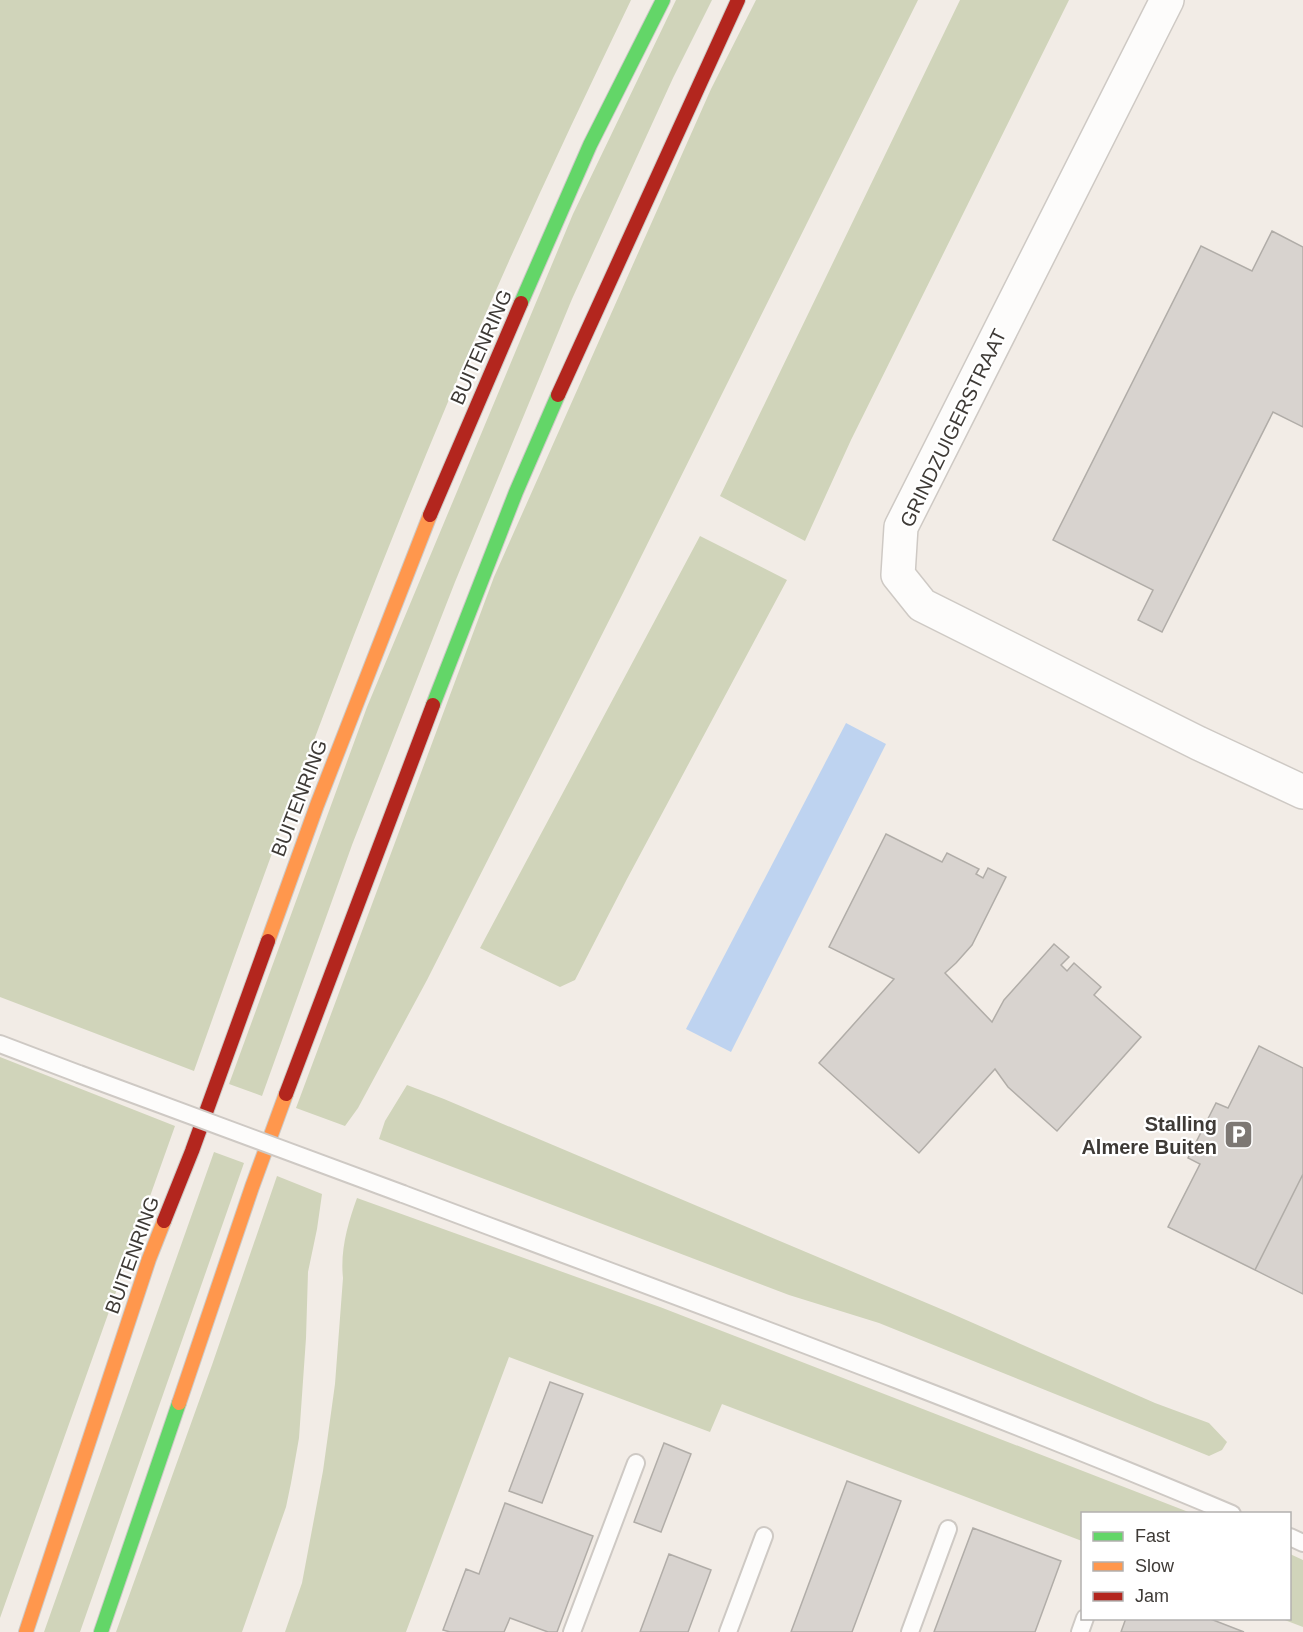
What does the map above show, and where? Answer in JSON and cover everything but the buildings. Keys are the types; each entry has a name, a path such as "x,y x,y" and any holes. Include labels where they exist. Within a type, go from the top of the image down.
{"highway":[{"name":"BUITENRING","path":"26,1632 149,1259 192,1151 317,805 428,520 590,145 663,0"},
{"path":"101,1632 252,1187 404,779 507,514 588,326 738,0"}],"street":[{"name":"GRINDZUIGERSTRAAT","path":"1167,0 901,526 898,575 922,605 1198,743 1303,792"}],"lane":[{"path":"0,1044 742,1321 1143,1476 1227,1512"},
{"path":"572,1632 636,1463"},
{"path":"910,1632 948,1529"},
{"path":"728,1632 764,1536"}],"green space":[{"path":"0,0 631,0 515,247 416,480 317,732 194,1071 0,997"},
{"path":"676,0 712,0 673,78 572,299 455,582 352,845 262,1096 229,1084 367,707 573,214"},
{"path":"756,0 918,0 623,593 427,980 358,1108 345,1126 296,1108 494,577 711,89"},
{"path":"960,0 1069,0 851,440 805,541 720,496"},
{"path":"700,536 787,580 575,980 560,987 480,948"},
{"path":"0,1057 175,1126 0,1618"},
{"path":"407,1085 948,1312 1155,1403 1209,1423 1227,1442 1222,1450 1209,1456 879,1323 789,1295 379,1139 385,1121"},
{"path":"214,1152 244,1163 80,1632 44,1632"},
{"path":"277,1176 322,1194 308,1272 299,1438 291,1483 286,1507 242,1632 116,1632 212,1365"},
{"path":"357,1198 660,1307 1188,1512 1081,1512 1081,1541 722,1404 710,1432 509,1357 406,1632 285,1632 302,1583 323,1471 335,1384 342,1268 348,1227"},
{"path":"1291,1554 1303,1560 1303,1627 1285,1620 1291,1620"}],"water":[{"path":"846,723 886,744 731,1052 686,1029"}],"traffic: fast":[{"path":"521,303 590,145 663,0"},
{"path":"433,705 516,492 558,395"},
{"path":"101,1632 179,1403"}],"traffic: slow":[{"path":"268,941 317,805 430,515"},
{"path":"179,1403 286,1094"},
{"path":"26,1632 149,1259 164,1221"}],"traffic: jam":[{"path":"558,395 738,0"},
{"path":"430,515 521,303"},
{"path":"286,1094 433,705"},
{"path":"164,1221 192,1151 268,941"}],"place":[{"name":"Stalling Almere Buiten","path":"1238,1135"}]}
